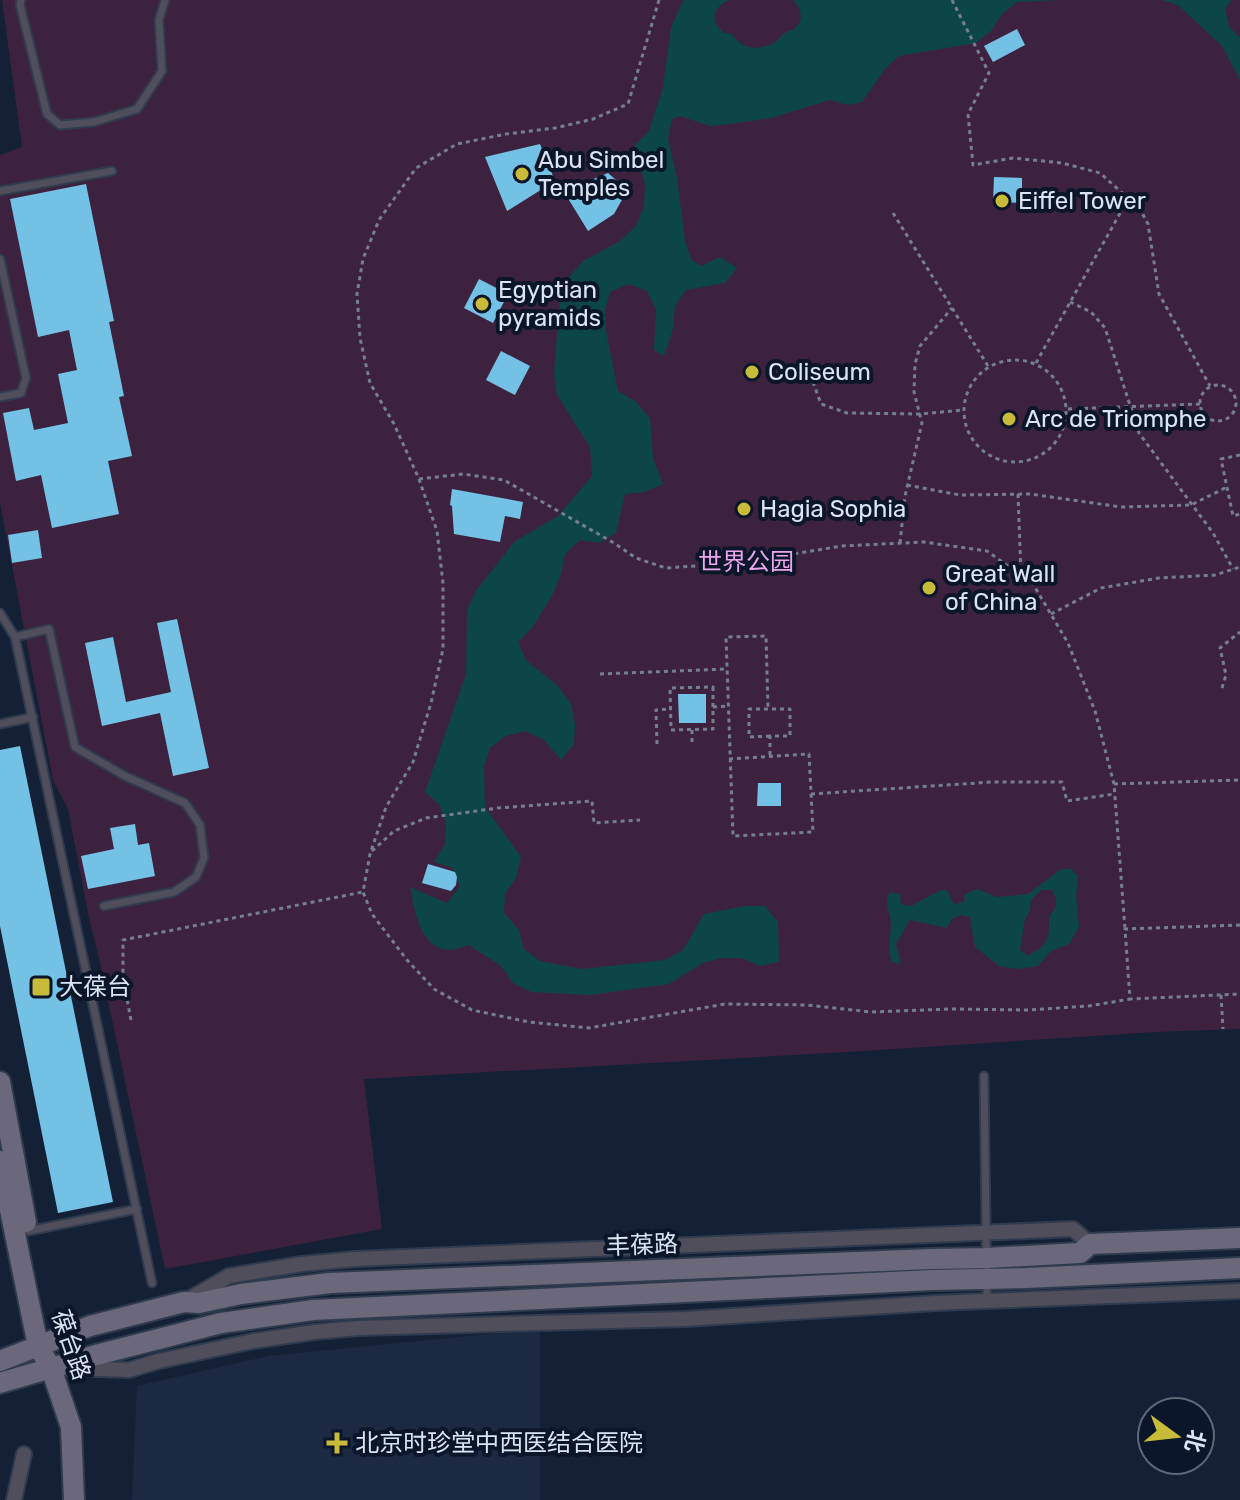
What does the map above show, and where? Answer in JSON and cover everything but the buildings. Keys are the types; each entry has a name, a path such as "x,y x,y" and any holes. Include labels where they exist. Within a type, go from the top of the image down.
{"main road":[{"name":"葆台路","path":"0,1082 28,1231 44,1344"},
{"name":"葆台路","path":"0,1161 44,1344 71,1427 74,1500"},
{"name":"丰葆路","path":"0,1361 90,1326 184,1302 199,1303 295,1287 385,1280 932,1259 988,1269 1080,1253 1090,1244 1240,1238"},
{"name":"丰葆路","path":"0,1383 221,1323 313,1310 988,1269 1240,1268"}],"street":[{"path":"184,1302 229,1276 355,1259 1073,1229 1090,1244"},
{"path":"51,1368 129,1370 253,1341 358,1328 685,1319 987,1300 1240,1291"},
{"path":"14,1500 24,1454"}],"lane":[{"path":"21,0 47,114 60,125 94,122 137,109 162,71 159,20 165,0"},
{"path":"0,191 112,171"},
{"path":"0,259 26,378 21,393 0,397"},
{"path":"0,613 15,637 152,1283"},
{"path":"15,637 49,629 75,747 125,776 185,803 200,825 204,858 196,877 174,892 104,906"},
{"path":"0,724 33,717"},
{"path":"984,1076 987,1300"},
{"path":"28,1231 137,1209"}],"path":[{"path":"659,0 628,104 593,119 555,128 457,144 416,168 379,220 363,259 357,294 360,338 370,383 394,424 419,479 437,531 443,583 443,649 431,703 413,762 386,807 370,854 363,892 372,914 434,989 472,1010 529,1022 589,1028 725,1004 807,1005 871,1012 1027,1010 1089,1006 1130,999 1240,994"},
{"path":"952,0 989,73 968,114 973,165 1013,158 1062,163 1100,173 1129,198 1148,224 1159,294 1210,386"},
{"path":"1036,363 1129,198"},
{"path":"893,213 988,366"},
{"path":"1070,302 1091,312 1105,328 1139,433 1213,533 1233,569"},
{"path":"900,543 907,485 922,423 914,392 915,364 920,346 952,308"},
{"path":"1020,359 1036,363 1050,372 1060,384 1067,409 1063,432 1053,446 1039,457 1022,462 1005,461 988,455 975,443 966,428 964,410 967,393 976,377 988,366 1003,360 1020,359"},
{"path":"813,382 821,404 847,413 920,414 964,410"},
{"path":"1222,385 1232,390 1236,401 1234,412 1225,420 1212,420 1202,412 1200,404 1201,394 1210,386 1222,385"},
{"path":"1067,409 1200,404"},
{"path":"1234,412 1240,417"},
{"path":"1240,455 1221,459 1233,516 1240,514"},
{"path":"419,479 463,474 504,480 636,558 666,568 738,563 842,546 924,542 987,551 1021,575 1033,584 1068,643 1095,711 1114,784 1130,999"},
{"path":"907,485 960,495 1030,494 1121,507 1191,505 1227,487"},
{"path":"1018,494 1021,575"},
{"path":"1051,614 1101,588 1159,578 1215,575 1240,567"},
{"path":"1222,688 1226,675 1220,648 1240,632"},
{"path":"729,759 809,754 813,832 733,836 729,759 726,637 766,636 768,709"},
{"path":"600,674 727,669"},
{"path":"713,687 713,729 671,730 671,709 670,688 713,687"},
{"path":"713,707 728,706"},
{"path":"657,744 656,710 671,709"},
{"path":"749,709 790,709 790,736 770,736 749,737 749,709"},
{"path":"692,730 692,743"},
{"path":"770,736 770,756"},
{"path":"1114,784 1240,780"},
{"path":"811,794 992,782 1062,782 1067,801 1115,794"},
{"path":"370,854 394,831 426,818 498,808 592,801 594,823 640,820"},
{"path":"131,1020 123,978 123,940 363,892"},
{"path":"1125,929 1240,925"},
{"path":"90,987 123,978"},
{"path":"1221,995 1223,1029"}],"shaded area":[{"path":"683,0 729,0 716,12 717,25 723,33 731,34 740,43 758,48 772,44 799,24 800,13 793,0 1059,0 1017,2 976,43 899,56 885,69 862,102 848,105 830,100 771,118 710,126 680,116 672,119 668,138 691,259 701,266 720,257 737,268 725,283 686,290 675,306 673,329 664,356 654,350 656,310 647,291 629,284 610,292 605,311 606,331 618,391 636,402 650,418 653,458 663,484 645,492 625,494 616,533 599,543 580,540 565,554 553,594 532,628 518,642 526,660 558,686 571,704 575,724 574,744 561,760 544,740 525,731 506,736 490,748 484,766 485,807 521,857 516,878 505,893 504,913 519,930 524,949 540,961 582,969 665,960 683,950 704,914 744,906 765,906 778,922 779,962 760,966 742,958 722,958 703,963 669,984 591,995 531,992 513,983 501,966 469,945 450,950 431,943 420,927 410,887 447,903 460,886 453,868 434,862 445,845 446,824 440,805 425,792 466,674 467,611 475,592 514,542 558,516 592,476 590,447 557,395 554,374 560,297 569,277 583,261 620,241 636,226 644,206 645,185 640,164 634,157 635,145 649,131 663,87 671,28"},
{"path":"1162,0 1232,0 1225,8 1229,27 1240,37 1240,80 1222,46 1178,5"},
{"path":"1061,869 1071,869 1078,876 1079,927 1069,944 1051,951 1038,966 1018,969 999,966 975,947 970,917 961,915 952,919 947,928 910,920 896,944 901,964 892,962 887,904 890,892 900,894 901,904 911,906 947,890 954,904 964,902 965,894 977,889 997,897 1028,894","holes":["1041,890 1052,890 1056,904 1049,916 1047,940 1028,956 1020,950 1031,900"]},
{"name":"北京时珍堂中西医结合医院","path":"540,1329 540,1500 132,1500 137,1386 268,1356"}],"green space":[{"name":"世界公园","path":"2,0 1240,0 1240,1029 364,1079 382,1229 165,1269 68,809 53,780 0,503 0,155 22,147"}],"place":[{"name":"Abu Simbel Temples","path":"522,174"},
{"name":"Eiffel Tower","path":"1002,201"},
{"name":"Egyptian pyramids","path":"482,304"},
{"name":"Coliseum","path":"752,372"},
{"name":"Arc de Triomphe","path":"1009,419"},
{"name":"Hagia Sophia","path":"744,509"},
{"name":"Great Wall of China","path":"929,588"},
{"name":"大葆台","path":"41,987"},
{"name":"北京时珍堂中西医结合医院","path":"337,1443"}]}
